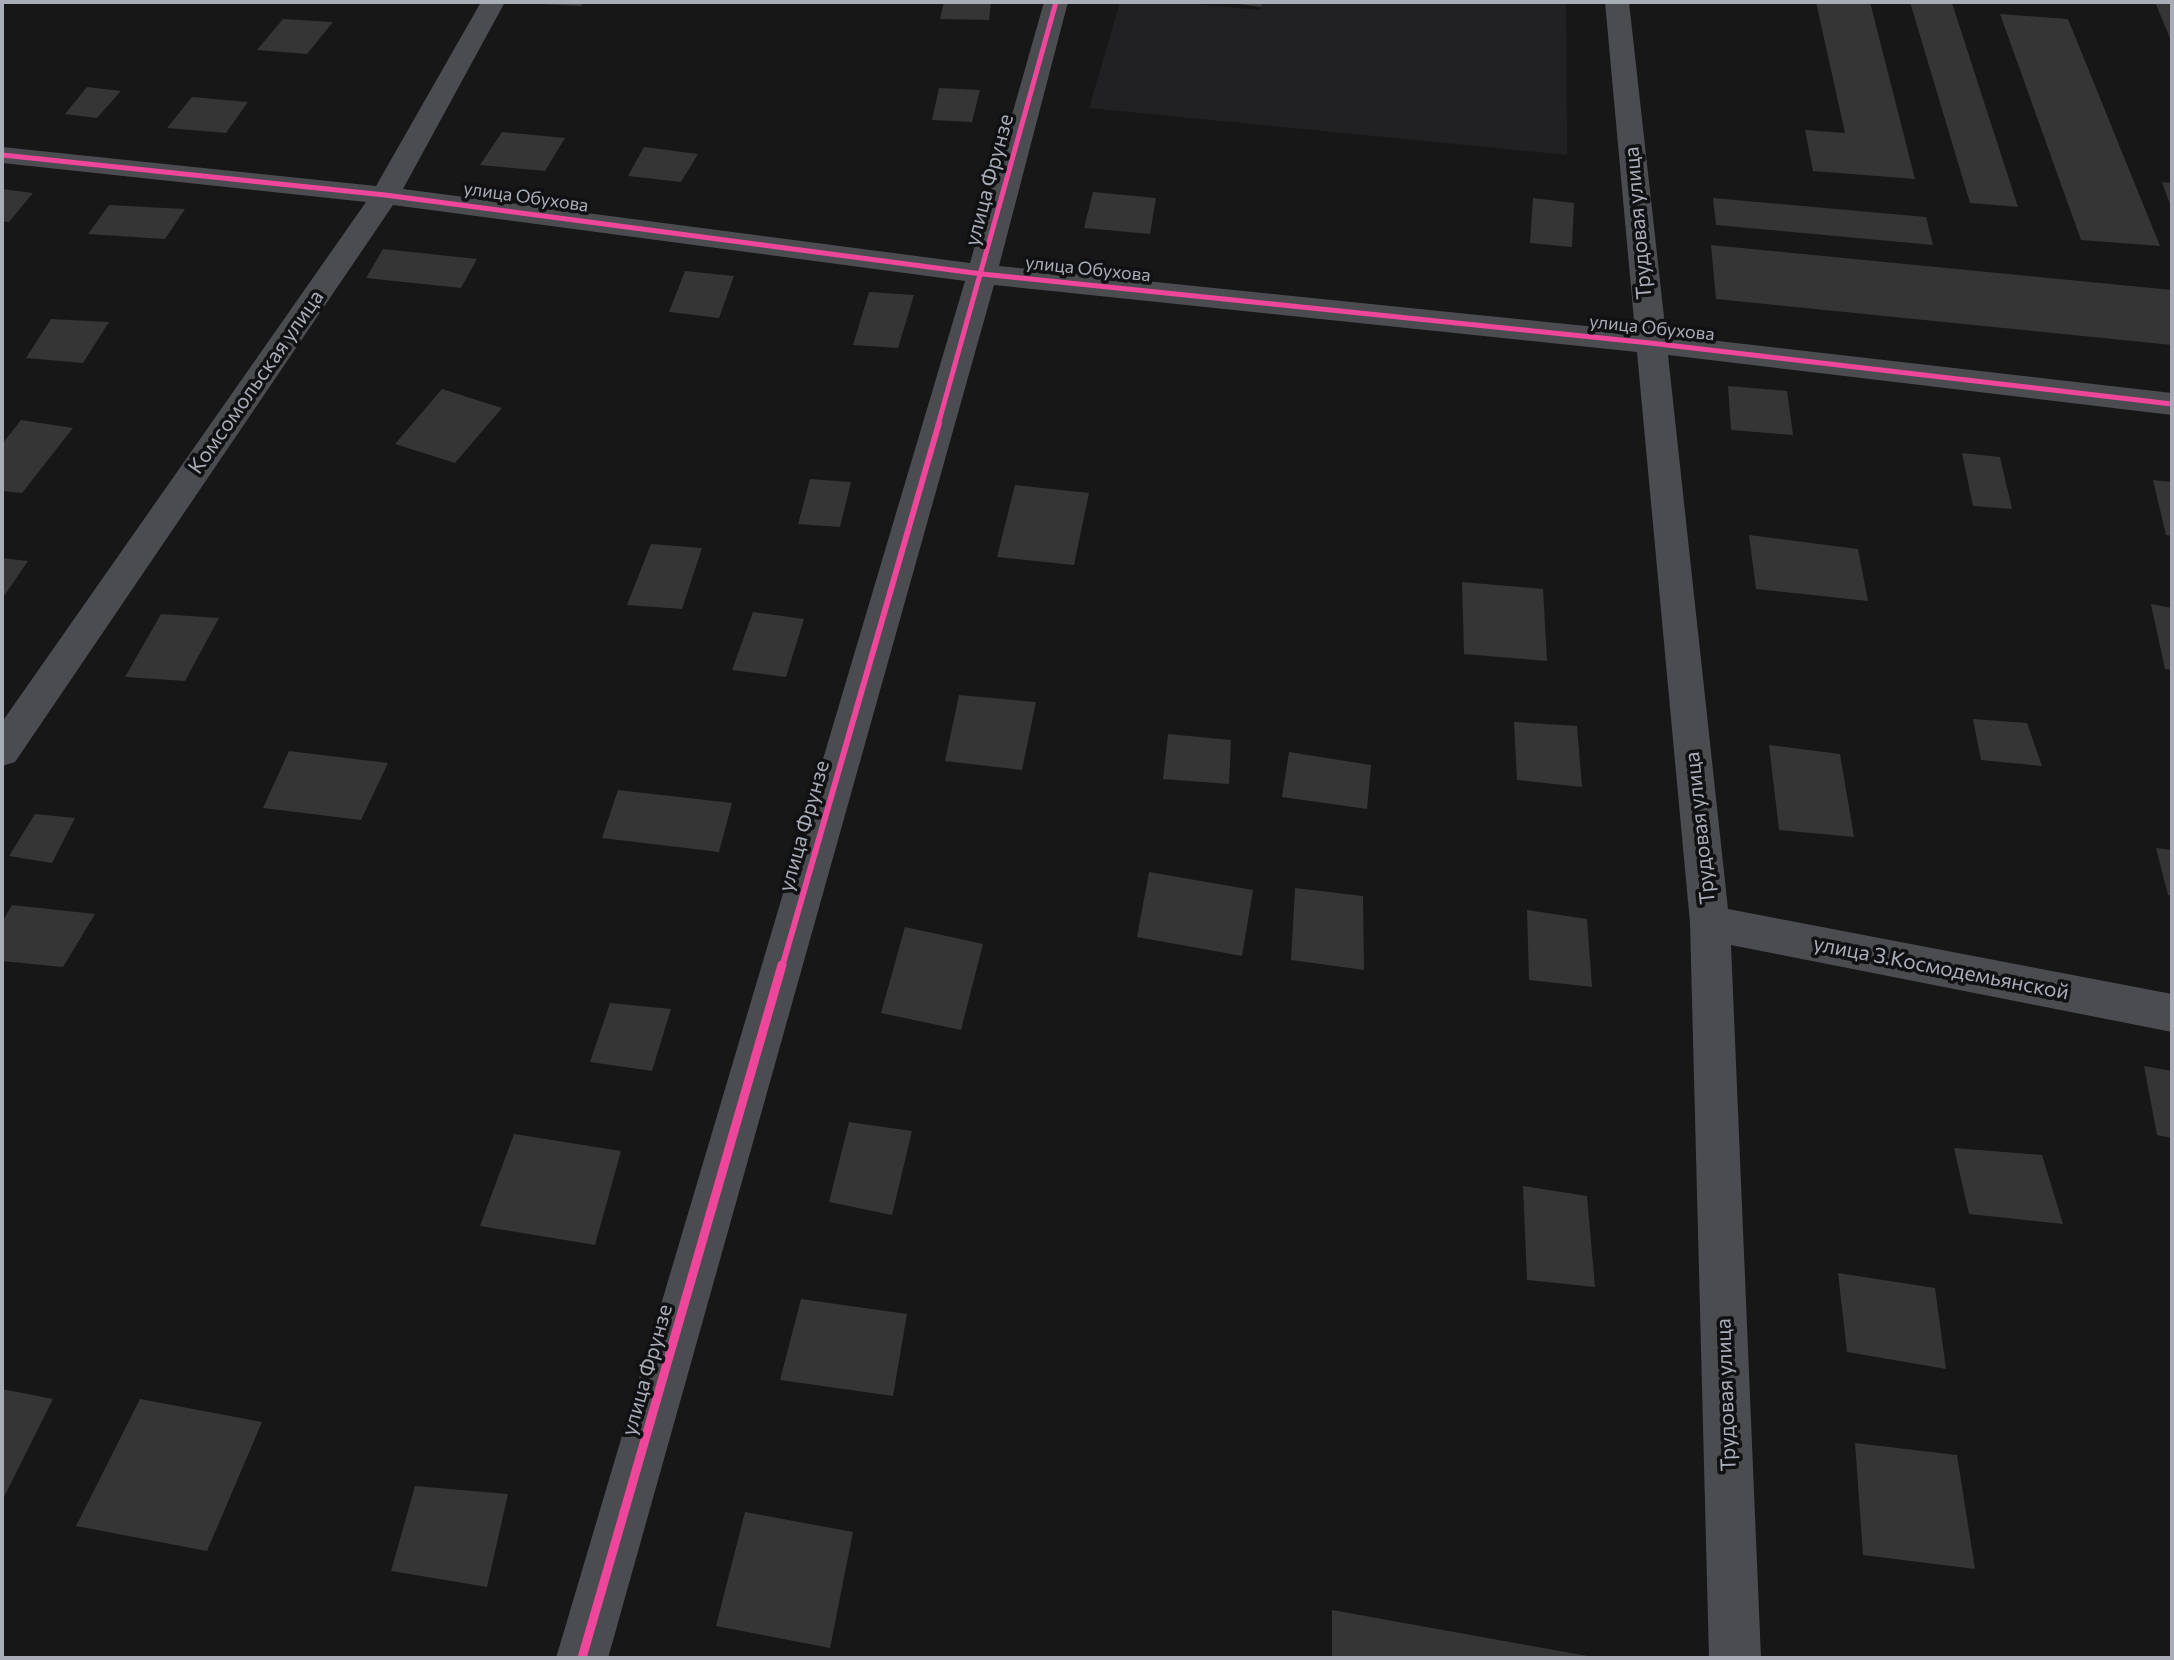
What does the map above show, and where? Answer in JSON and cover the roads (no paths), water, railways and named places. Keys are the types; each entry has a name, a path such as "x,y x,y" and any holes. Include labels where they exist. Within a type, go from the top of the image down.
{"street":[{"name":"Комсомольская улица","path":"2,751 385,195 493,2"},
{"name":"улица Фрунзе","path":"582,1658 982,274 1056,2"},
{"name":"Трудовая улица","path":"1618,2 1710,923 1735,1658"},
{"name":"улица Обухова","path":"2,155 385,195 982,274 1650,343 2172,404"},
{"name":"улица З.Космодемьянской","path":"1710,923 2172,1013"}]}
